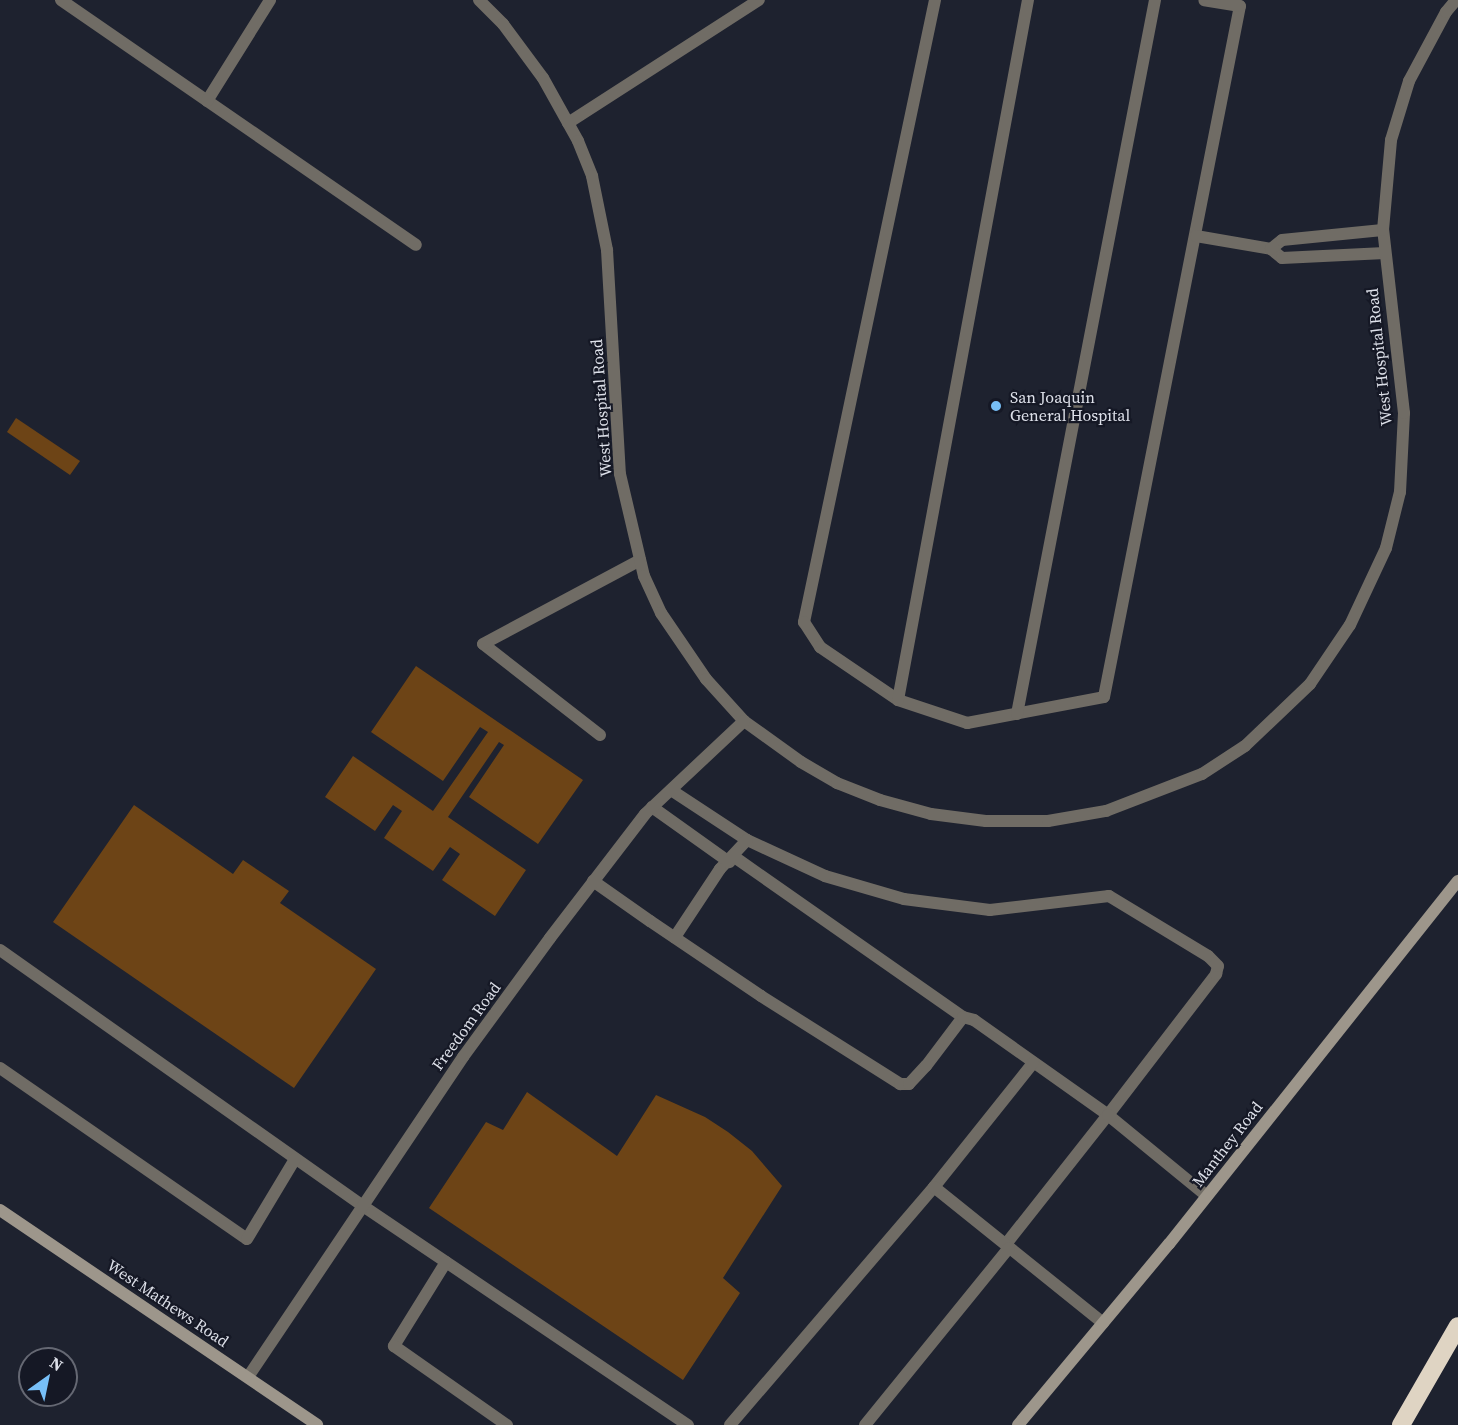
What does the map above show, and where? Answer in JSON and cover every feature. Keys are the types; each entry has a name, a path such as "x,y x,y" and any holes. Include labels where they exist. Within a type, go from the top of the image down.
{"highway":[{"path":"1401,1425 1458,1326"}],"street":[{"path":"61,0 416,245"},
{"path":"207,101 270,0"},
{"name":"West Hospital Road","path":"479,0 503,24 543,78 568,123 592,176 607,250 620,474 644,576 661,614 706,679 744,721 801,762 837,783 880,800 931,814 986,821 1048,821 1106,811 1202,774 1245,746 1310,684 1350,625 1386,548 1400,492 1404,413 1383,230 1391,140 1409,81 1446,12 1456,0"},
{"path":"568,123 759,0"},
{"path":"935,0 804,622 820,647 898,700 967,723 1104,697 1240,6 1204,0"},
{"path":"898,700 1028,0"},
{"path":"1017,714 1155,0"},
{"path":"1271,249 1282,240 1383,230"},
{"path":"1196,236 1271,249 1282,258 1385,253"},
{"path":"600,735 483,644 640,560"},
{"name":"Freedom Road","path":"248,1377 463,1057 593,881 652,807 744,721"},
{"path":"671,790 747,840 825,876 904,898 990,910 1109,896 1208,956 1218,966 1216,974 1108,1115 866,1425"},
{"path":"652,807 963,1017 974,1020 1108,1115 1207,1196"},
{"path":"675,937 720,869 747,840"},
{"path":"593,881 900,1084 909,1084 926,1066 963,1017"},
{"name":"Manthey Road","path":"1018,1425 1207,1196 1458,881"},
{"path":"0,950 363,1206 688,1425"},
{"path":"730,1425 934,1187 1032,1063"},
{"path":"0,1068 247,1239 295,1159"},
{"path":"934,1187 1103,1323"},
{"name":"West Mathews Road","path":"0,1210 317,1425"},
{"path":"446,1262 394,1346 507,1425"}],"building":[{"path":"16,418 80,461 70,475 7,432"},
{"path":"416,666 583,780 538,844 469,797 504,745 499,742 448,817 526,870 495,916 442,880 460,854 450,847 433,871 384,838 402,811 393,805 375,831 325,797 353,756 433,811 488,732 480,727 443,781 371,732"},
{"path":"134,805 233,874 243,860 289,891 280,903 376,969 294,1088 53,922"},
{"path":"527,1092 617,1156 656,1095 705,1117 728,1132 752,1151 782,1186 723,1278 740,1293 683,1380 429,1208 486,1122 503,1130"}],"place":[{"name":"San Joaquin General Hospital","path":"996,406"}]}
